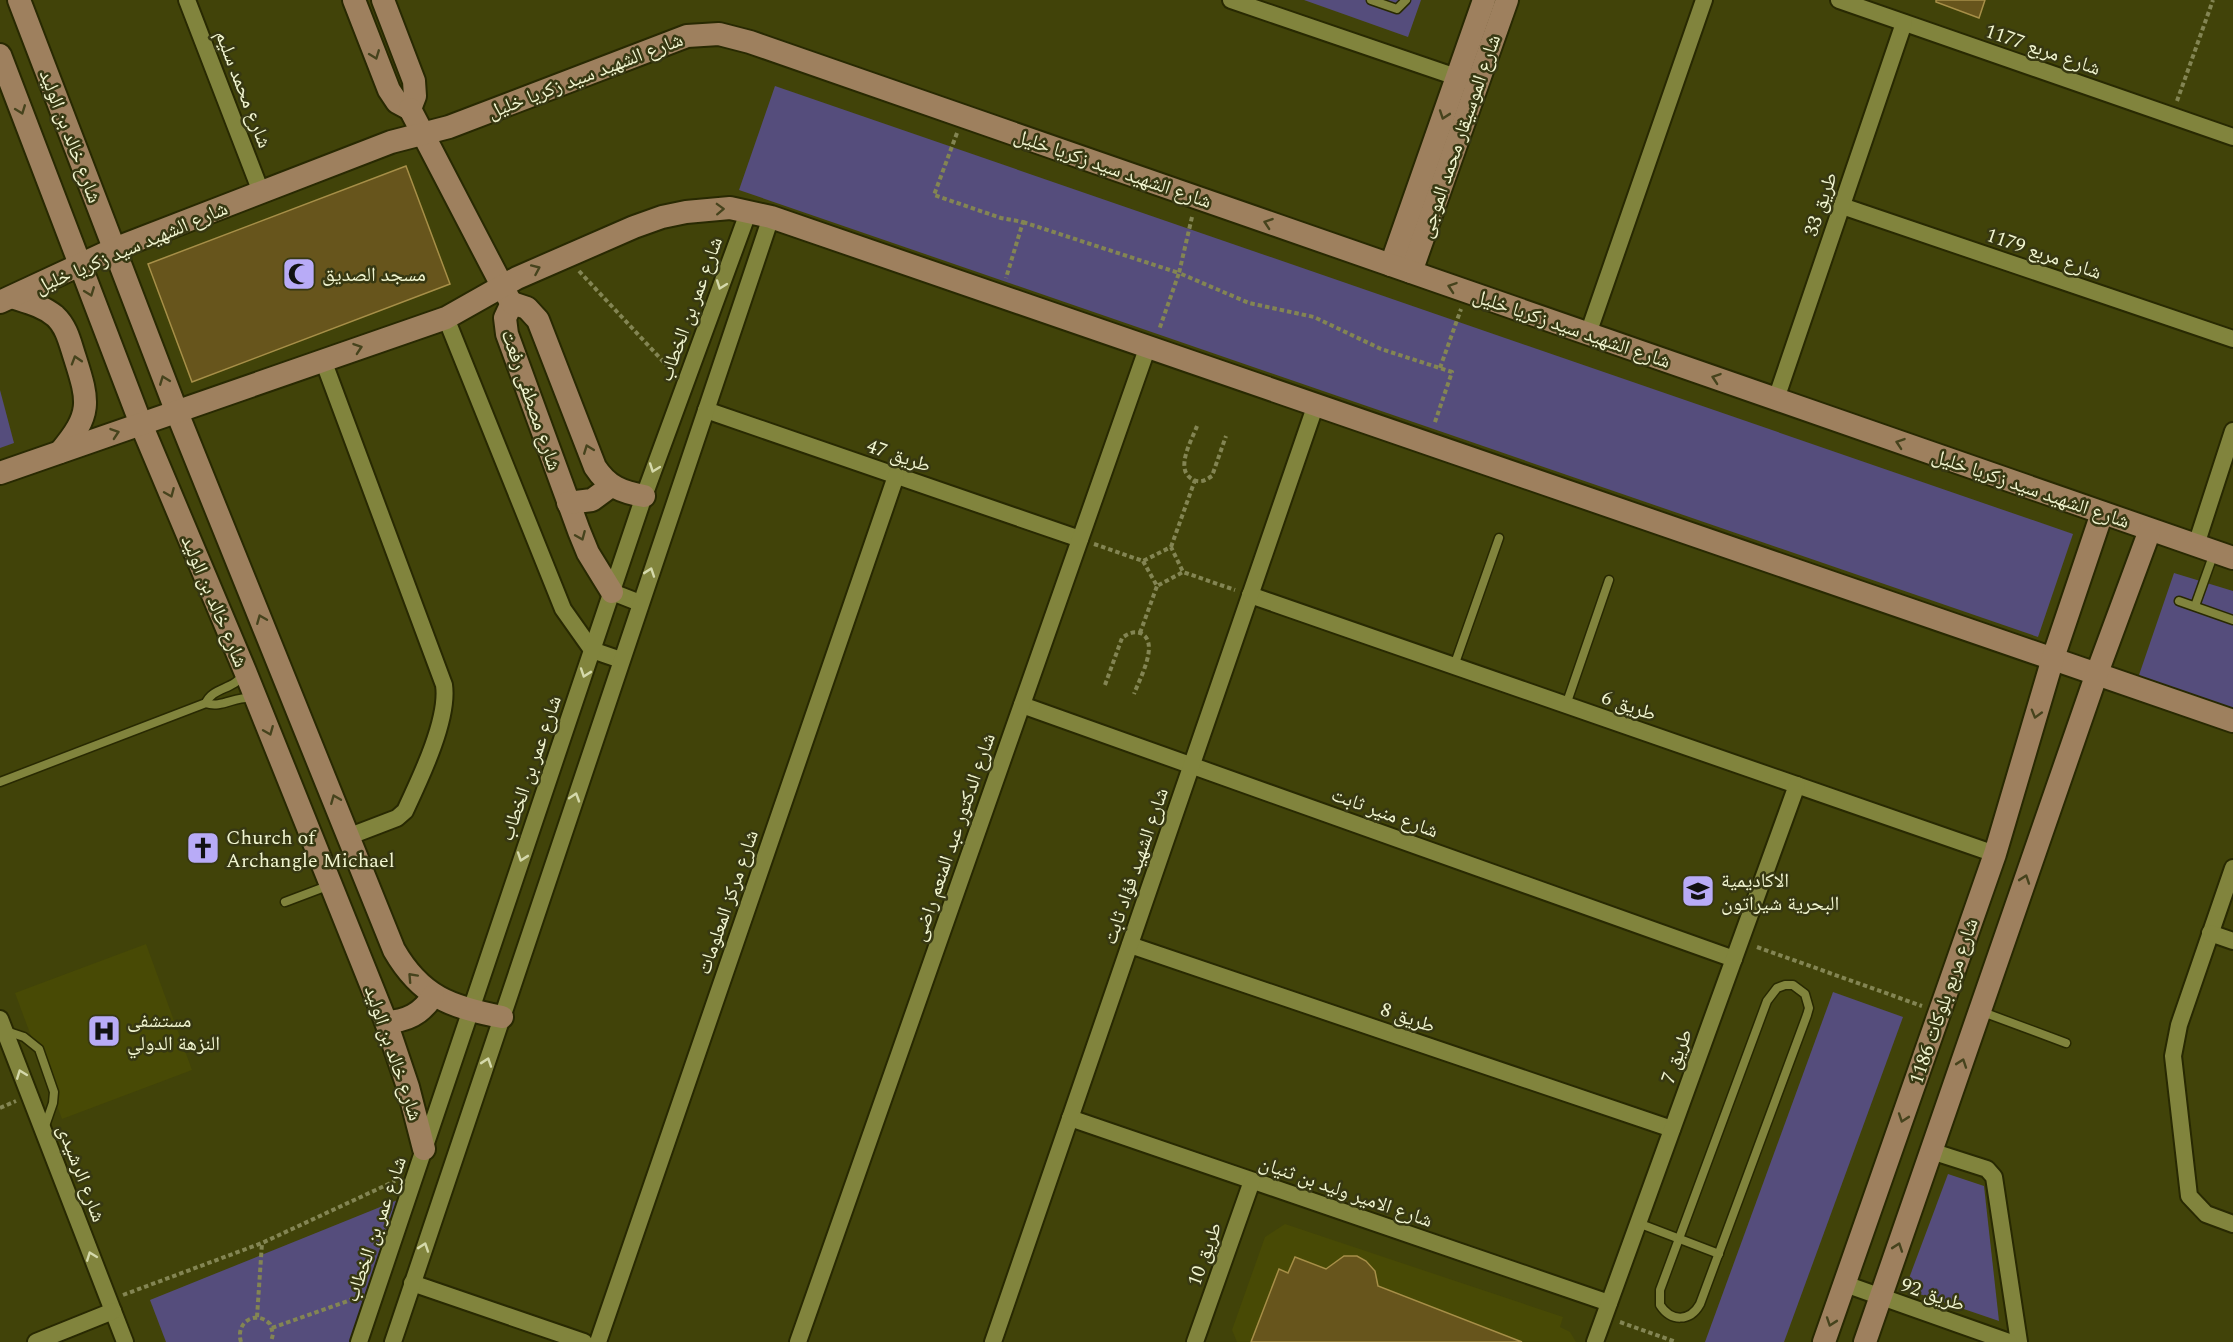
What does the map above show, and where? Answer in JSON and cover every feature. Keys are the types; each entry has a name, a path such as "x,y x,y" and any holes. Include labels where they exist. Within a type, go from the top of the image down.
{"street":[{"name":"شارع خالد بن الوليد","path":"19,0 176,410 350,836 394,950 404,968 433,996 471,1011 502,1017"},
{"name":"شارع محمد سليم","path":"187,0 261,192"},
{"path":"354,0 389,90 397,102 410,109 507,295"},
{"path":"383,0 414,81 415,96 410,109"},
{"path":"1231,0 1253,4 1467,81"},
{"name":"شارع الموسيقار محمد الموجى","path":"1467,81 1484,0"},
{"name":"شارع الموسيقار محمد الموجى","path":"1401,269 1467,81 1507,0"},
{"path":"1588,334 1704,0"},
{"name":"شارع مربع 1177","path":"1839,0 2233,137"},
{"name":"طريق 33","path":"1776,399 1904,23"},
{"name":"شارع الشهيد سيد زكريا خليل","path":"6,300 114,249 391,142 449,127 672,41 703,34 735,37 2214,552"},
{"name":"شارع خالد بن الوليد","path":"0,56 141,424 245,671 386,1022 408,1087 424,1149"},
{"name":"شارع مربع 1179","path":"1842,206 2233,339"},
{"path":"0,473 507,295 565,256 662,217 711,209 749,210 2233,721"},
{"name":"شارع عمر بن الخطاب","path":"359,1342 644,496 749,210"},
{"path":"393,1342 771,217"},
{"name":"شارع مصطفى رفعت","path":"507,295 527,308 538,320 595,467 611,486"},
{"name":"شارع مصطفى رفعت","path":"507,295 505,326 588,553 612,592"},
{"path":"6,300 44,309 62,324 67,333 86,393 82,418 75,434 60,452"},
{"path":"446,318 563,609 592,650 621,660"},
{"name":"شارع الدكتور عبد المنعم راضى","path":"798,1342 1080,539 1150,347"},
{"path":"323,360 444,685 446,698 441,722 405,811 397,818 350,836"},
{"name":"شارع الشهيد فؤاد ثابت","path":"993,1342 1316,405"},
{"name":"طريق 47","path":"706,410 1080,539"},
{"path":"2214,552 2233,431"},
{"name":"شارع مركز المعلومات","path":"598,1342 896,476"},
{"path":"568,502 592,500 611,486 644,496"},
{"name":"شارع مربع بلوكات 1186","path":"1824,1342 1995,854 2053,658 2102,513"},
{"name":"شارع مربع بلوكات 1186","path":"1865,1342 2097,673 2150,530"},
{"path":"612,592 640,603"},
{"name":"طريق 6","path":"1250,596 1995,854"},
{"name":"شارع منير ثابت","path":"1022,705 1734,959"},
{"name":"طريق 7","path":"1595,1342 1797,785"},
{"path":"2233,868 2179,1025 2173,1056 2189,1196 2206,1214 2233,1224"},
{"path":"2210,933 2233,941"},
{"name":"طريق 8","path":"1130,945 1672,1129"},
{"path":"386,1022 401,1021 414,1016 426,1007 433,996"},
{"name":"شارع الرشيدى","path":"2,1025 125,1342"},
{"name":"شارع الامير وليد بن ثنيان","path":"1070,1118 1252,1181 1607,1310"},
{"path":"1931,1152 1982,1167 1994,1177 2008,1342"},
{"name":"طريق 10","path":"1195,1342 1252,1181"},
{"path":"412,1283 584,1342"},
{"name":"طريق 92","path":"1845,1284 2008,1342"},
{"path":"36,1342 110,1306"}],"lane":[{"path":"1371,0 1397,9 1406,0"},
{"path":"1454,666 1499,538"},
{"path":"2194,606 2214,552"},
{"path":"1566,705 1609,580"},
{"path":"2179,601 2233,620"},
{"path":"206,703 212,694 237,683 245,671"},
{"path":"0,782 206,703 216,705 242,697 256,699"},
{"path":"285,902 331,885"},
{"path":"1793,986 1805,994 1809,1008 1719,1254 1696,1310 1685,1318 1670,1316 1660,1305 1659,1298 1767,1001 1777,988 1793,986"},
{"path":"1980,1011 2066,1043"},
{"path":"2,1025 24,1037 39,1049 54,1092 53,1103 43,1132"},
{"path":"1638,1224 1719,1254"}],"path":[{"path":"2172,116 2213,0"},
{"path":"963,117 934,195 1179,273 1249,303 1314,317 1381,349 1452,372 1428,443"},
{"path":"1150,347 1179,273 1198,198"},
{"path":"1000,296 1023,222"},
{"path":"565,256 685,384"},
{"path":"1440,368 1467,292"},
{"path":"1197,426 1184,464 1186,474 1194,480 1202,481 1212,476 1226,436"},
{"path":"1143,561 1171,547 1194,480"},
{"path":"1080,539 1143,561 1157,586"},
{"path":"1171,547 1183,572 1250,596"},
{"path":"1140,633 1157,586 1183,572"},
{"path":"1105,685 1122,638 1132,632 1140,633 1148,639 1150,649 1134,694"},
{"path":"1740,941 1940,1012"},
{"path":"110,1306 262,1243 417,1172"},
{"path":"257,1317 262,1243"},
{"path":"272,1328 376,1291"},
{"path":"1607,1310 1676,1342"},
{"path":"240,1342 242,1324 257,1317 266,1320 272,1328 272,1342"}],"shaded area":[{"path":"1304,0 1421,0 1408,37"},
{"path":"775,86 2073,534 2038,637 739,190"},
{"path":"0,390 14,443 0,448"},
{"path":"2174,573 2233,591 2233,713 2138,678"},
{"name":"مستشفى النزهة الدولي","path":"146,944 192,1070 62,1119 15,993"},
{"path":"1833,992 1903,1017 1784,1342 1705,1342"},
{"path":"1948,1174 1984,1186 1999,1321 1905,1289"},
{"path":"405,1197 351,1342 166,1342 150,1300"},
{"path":"1285,1224 1563,1317 1560,1327 1570,1332 1576,1342 1237,1342 1232,1330 1265,1237"}],"building":[{"path":"1936,0 1985,0 1979,18 1936,2"},
{"name":"مسجد الصديق","path":"406,166 450,284 192,382 148,264"},
{"path":"1344,1256 1357,1256 1366,1261 1375,1271 1378,1286 1522,1342 1251,1342 1279,1269 1288,1273 1295,1257 1326,1269"}],"place":[{"name":"مسجد الصديق","path":"299,274"},
{"name":"Church of Archangle Michael","path":"203,848"},
{"name":"الاكاديمية البحرية شيراتون","path":"1698,891"},
{"name":"مستشفى النزهة الدولي","path":"104,1031"}]}
